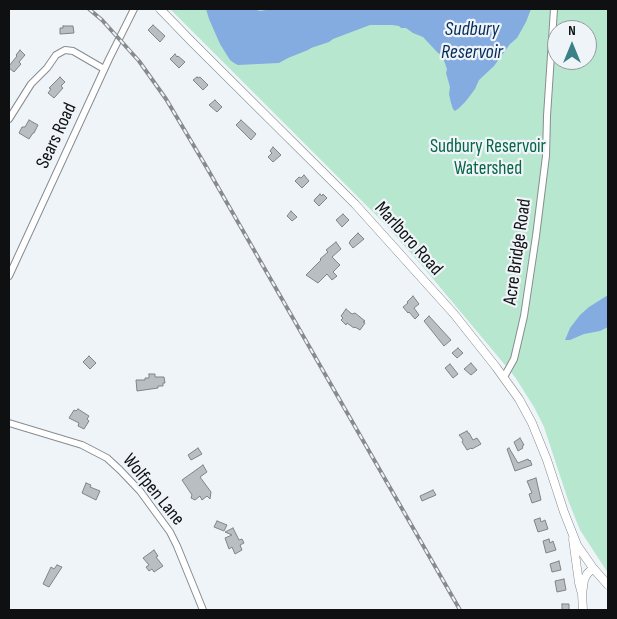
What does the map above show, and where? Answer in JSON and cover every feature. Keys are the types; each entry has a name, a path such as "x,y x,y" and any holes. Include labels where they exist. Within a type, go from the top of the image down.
{"main road":[{"name":"Marlboro Road","path":"160,9 355,204 454,314 504,377 519,399 537,436 577,544 593,568 584,580 582,594"},
{"name":"Marlboro Road","path":"572,532 583,610"},
{"path":"593,568 608,585"}],"street":[{"name":"Sears Road","path":"9,276 104,69 134,9"},
{"name":"Acre Bridge Road","path":"504,377 514,359 524,316 536,236 546,156 554,9"},
{"path":"9,120 31,84 47,68 56,54 65,50 73,51 104,69"},
{"name":"Wolfpen Lane","path":"9,423 82,444 114,464 140,491 170,532 203,610"}],"green space":[{"name":"Sudbury Reservoir Watershed","path":"170,9 608,9 608,573 580,530 544,427 534,407 515,377 385,224"}],"water":[{"name":"Sudbury Reservoir","path":"206,9 253,9 260,11 272,9 531,9 517,38 510,44 494,66 479,80 466,101 455,111 451,103 447,69 442,55 423,37 406,28 392,25 370,25 311,48 279,63 238,65 230,60 220,44"},
{"path":"608,295 608,327 600,331 565,340 570,328 580,315"}],"building":[{"path":"153,25 165,36 160,42 148,30"},
{"path":"63,26 73,26 74,33 60,34 60,28 63,28"},
{"path":"20,50 25,55 19,62 21,64 14,72 9,66"},
{"path":"175,54 185,62 179,68 170,59"},
{"path":"60,77 65,82 61,86 63,88 54,98 48,93 51,89 49,88"},
{"path":"200,77 208,85 203,90 193,80"},
{"path":"215,100 222,107 217,112 209,105"},
{"path":"29,120 38,125 29,139 19,133"},
{"path":"241,120 256,134 251,140 236,125"},
{"path":"273,147 281,155 273,162 268,157 272,153 270,151"},
{"path":"304,175 309,181 302,188 295,181"},
{"path":"320,194 327,198 319,206 314,201"},
{"path":"291,211 297,217 292,221 287,216"},
{"path":"343,214 349,220 342,227 336,220"},
{"path":"358,233 364,239 353,248 349,243"},
{"path":"336,242 341,249 332,257 340,265 333,272 337,276 332,280 327,274 318,283 306,275 328,252 326,250"},
{"path":"413,296 419,304 414,308 419,315 415,319 403,307"},
{"path":"346,309 365,321 360,330 347,323 346,325 341,320 343,318 341,316"},
{"path":"429,316 451,340 444,346 424,321"},
{"path":"458,348 463,353 457,358 452,353"},
{"path":"89,356 96,363 90,369 83,362"},
{"path":"471,363 477,370 471,375 464,369"},
{"path":"450,364 458,374 453,378 445,368"},
{"path":"149,374 155,374 155,377 164,377 165,383 163,383 163,386 137,391 136,380 145,380 145,378 149,378"},
{"path":"78,409 89,416 87,419 89,421 84,429 78,426 79,423 69,418 74,410"},
{"path":"467,431 473,440 477,438 481,444 467,450 459,435"},
{"path":"520,438 524,445 518,451 514,442"},
{"path":"198,448 202,454 191,460 188,455"},
{"path":"509,448 518,463 528,459 532,465 515,471 507,449"},
{"path":"203,465 207,472 200,477 211,492 210,499 207,496 202,500 200,496 195,500 191,498 192,495 182,480"},
{"path":"536,478 541,500 532,503 529,494 532,493 527,481"},
{"path":"86,483 100,491 96,500 82,493"},
{"path":"433,490 436,495 422,501 420,496"},
{"path":"540,518 541,522 545,520 548,529 538,532 534,520"},
{"path":"217,521 227,525 224,531 214,527"},
{"path":"233,528 239,540 242,539 244,543 240,545 242,550 235,554 232,547 229,549 225,538 232,535 225,532"},
{"path":"549,539 550,543 553,541 556,550 546,553 543,541"},
{"path":"154,550 158,556 156,557 163,566 154,572 152,569 149,571 146,567 149,565 143,558"},
{"path":"559,561 561,570 552,572 550,564"},
{"path":"57,565 62,567 49,587 43,584 51,567 54,569"},
{"path":"564,579 566,590 557,592 555,581"},
{"path":"562,604 569,604 569,610 562,610"}],"railway":[{"path":"89,9 102,20 139,61 166,99 460,610"}]}
